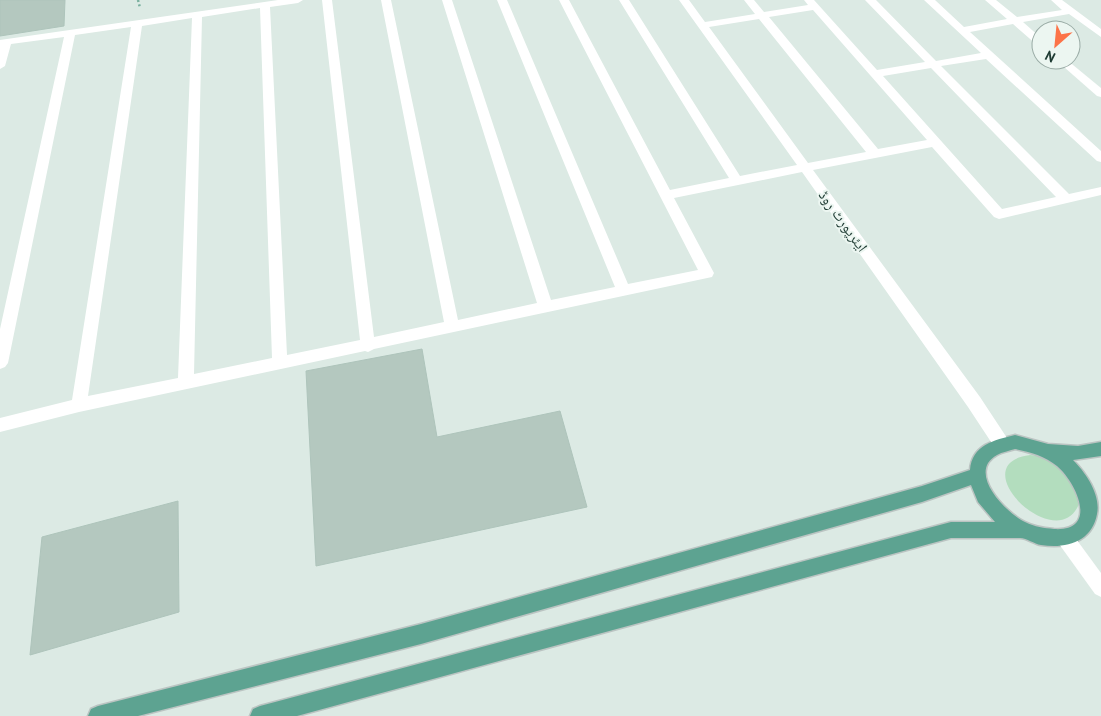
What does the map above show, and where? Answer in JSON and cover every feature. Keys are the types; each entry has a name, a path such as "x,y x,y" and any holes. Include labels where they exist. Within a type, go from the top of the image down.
{"main road":[{"path":"1001,443 1031,444 1048,451 1075,473 1084,486 1088,500 1095,508 1085,525 1077,533 1065,538 1035,537 1018,530 1002,519 990,505 981,490 977,476 979,461 987,450 1001,443"},
{"path":"1048,451 1078,453 1101,448"},
{"path":"98,716 421,634 913,497 977,476"},
{"path":"260,716 951,530 1018,530"}],"street":[{"path":"0,66 4,43 197,15 230,5 265,5 298,0"},
{"path":"327,0 368,346"},
{"path":"386,0 452,326"},
{"path":"447,0 546,308"},
{"path":"502,0 623,290"},
{"path":"0,425 79,405 280,362 368,346 452,326 546,308 707,273 564,0"},
{"path":"624,0 736,180"},
{"name":"ایئرپورٹ روڈ","path":"684,0 974,402 1001,443"},
{"path":"749,0 874,153"},
{"path":"870,0 1066,199"},
{"path":"929,0 1101,158"},
{"path":"990,0 1031,35"},
{"path":"1056,0 1100,33"},
{"path":"702,25 762,16 812,4 999,214 1101,191"},
{"path":"265,5 280,362"},
{"path":"962,30 1071,11"},
{"path":"186,382 197,15"},
{"path":"79,405 137,23"},
{"path":"0,363 70,33"},
{"path":"875,74 989,55"},
{"path":"1073,70 1101,94"},
{"path":"666,196 736,180 936,142"},
{"path":"1065,538 1101,588"}],"green space":[{"path":"1030,455 1050,460 1057,464 1067,475 1080,501 1069,517 1054,520 1037,515 1021,504 1010,489 1005,474 1011,462"}],"building":[{"path":"0,0 65,0 64,26 0,36"},
{"path":"422,349 437,437 560,411 587,507 316,566 306,371"},
{"path":"178,501 179,612 30,655 42,537"}]}
